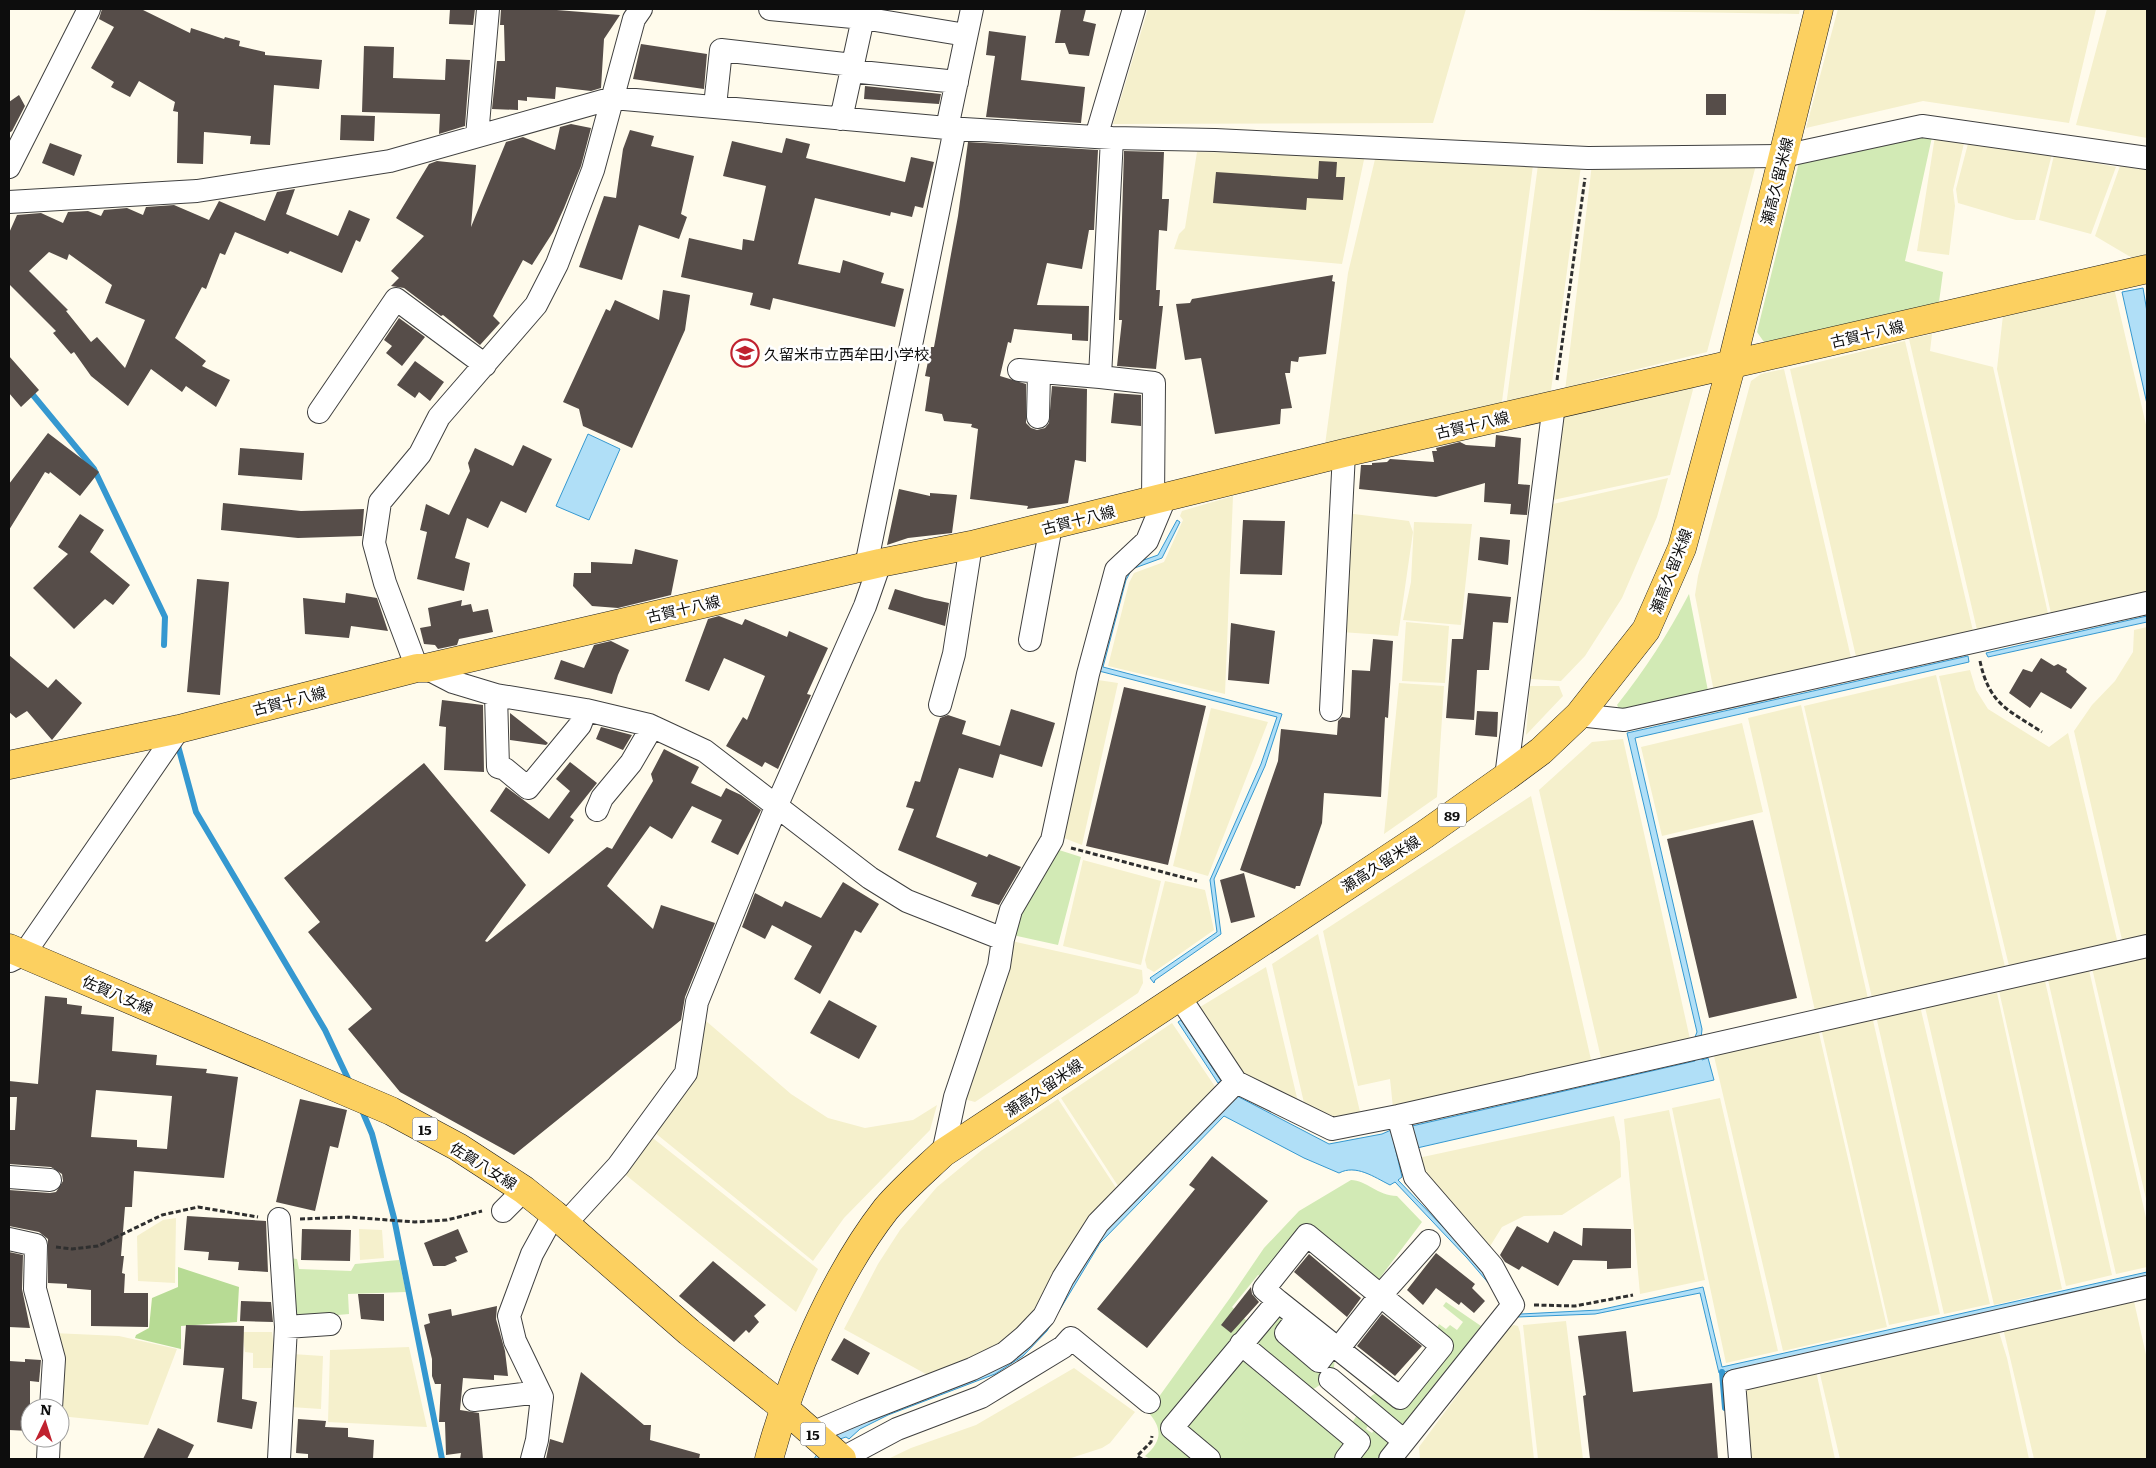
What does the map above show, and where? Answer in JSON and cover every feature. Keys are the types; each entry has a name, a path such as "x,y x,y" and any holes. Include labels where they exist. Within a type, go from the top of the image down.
{"main road":[{"name":"瀬高久留米線","path":"769,1459 783,1407 839,1280 887,1209 943,1153 1506,777 1541,751 1579,715 1646,630 1682,548 1732,363 1819,9"},
{"name":"古賀十八線","path":"9,765 179,728 422,668 873,564 971,545 1344,453 2147,269"},
{"name":"佐賀八女線","path":"14,954 391,1111 458,1147 524,1190 560,1219 689,1332 783,1407 842,1459"}],"street":[{"path":"9,167 89,9"},
{"path":"477,136 488,9"},
{"path":"641,9 634,19 593,170 557,264 536,305 439,417 420,454 380,502 374,543 384,583 422,668 453,682 496,696 586,710 652,727 705,751 870,878 908,901 1003,939"},
{"path":"770,9 864,13 966,35"},
{"path":"532,1459 537,1440 542,1397 515,1340 509,1316 532,1254 560,1219 618,1166 686,1073 698,1002 776,806 866,606 951,128 957,82 972,9"},
{"path":"1100,376 1104,138 1134,9"},
{"path":"841,119 864,13"},
{"path":"715,106 721,50 957,82"},
{"path":"9,202 197,191 390,161 613,98 951,128 1104,138 1215,140 1588,158 1783,156 1922,126 2147,158"},
{"path":"319,412 396,299 485,365"},
{"path":"943,1153 955,1097 1000,966 1003,939 1011,910 1052,840 1088,674 1116,570 1147,541 1159,499 1154,383 1100,376 1029,371 1038,417"},
{"path":"1506,777 1554,404"},
{"path":"1331,710 1344,453"},
{"path":"1030,640 1051,526"},
{"path":"940,705 954,654 971,545"},
{"path":"1579,715 1624,720 2147,602"},
{"path":"496,696 498,767 505,769 528,788 580,725 586,710"},
{"path":"597,810 602,798 631,763 652,727"},
{"path":"14,954 179,728"},
{"path":"1179,996 1236,1082 1332,1129 1398,1116 2147,946"},
{"path":"812,1434 864,1411 972,1369 1005,1353 1044,1316 1063,1278 1098,1223 1236,1082"},
{"path":"1390,1459 1513,1305 1492,1266 1414,1178 1398,1116"},
{"path":"9,1177 50,1180"},
{"path":"503,1211 524,1190"},
{"path":"278,1219 286,1326 279,1459"},
{"path":"1307,1235 1380,1296 1442,1346 1400,1398 1264,1288 1307,1235"},
{"path":"9,1239 36,1245 35,1289 54,1360 52,1398"},
{"path":"1311,1402 1330,1379 1339,1350 1380,1296 1430,1241"},
{"path":"1740,1459 1734,1381 2147,1287"},
{"path":"1209,1459 1172,1428 1278,1301"},
{"path":"286,1326 330,1324"},
{"path":"842,1459 897,1429 981,1397 1063,1347 1071,1338 1149,1402"},
{"path":"1241,1344 1359,1442 1346,1459"},
{"path":"1330,1379 1404,1441"},
{"path":"1342,1428 1378,1380"},
{"path":"474,1400 539,1392"}],"path":[{"path":"1554,404 1588,158"},
{"path":"1976,641 1988,688 1997,702 2042,732"},
{"path":"1052,840 1069,848 1197,881"},
{"path":"1513,1305 1575,1306 1634,1295"},
{"path":"1142,1459 1138,1456 1151,1442 1152,1434 1152,1423 1143,1410 1149,1402"}],"shaded area":[{"path":"1148,9 1466,9 1433,123 1113,124"},
{"path":"1528,9 1800,9 1799,14"},
{"path":"1838,9 2096,9 2069,123 1923,101 1806,128"},
{"path":"2107,9 2147,9 2147,138 2076,125"},
{"path":"1935,136 1965,139 1953,190 1955,206 1949,255 1917,251"},
{"path":"1969,140 2052,154 2035,220 2016,220 1958,203 1956,189"},
{"path":"1197,152 1365,155 1342,264 1174,249 1179,234 1185,228"},
{"path":"1376,155 1533,165 1501,409 1325,445 1348,273"},
{"path":"2054,155 2116,167 2091,234 2039,220"},
{"path":"1592,164 1756,165 1707,352 1593,380 1565,391"},
{"path":"1538,165 1581,166 1550,398 1506,406"},
{"path":"2120,166 2147,170 2147,255 2139,262 2095,236"},
{"path":"2114,288 2147,429 2147,596 2052,618 1997,369 2003,315"},
{"path":"1932,334 1930,351 1993,367 2049,618 1978,634 1909,339"},
{"path":"1905,341 1974,635 1857,661 1790,369"},
{"path":"1784,369 1852,662 1714,692 1695,595 1698,576 1751,381 1761,374"},
{"path":"1694,386 1670,475 1553,500 1561,417"},
{"path":"1668,478 1657,517 1622,598 1585,656 1561,681 1531,679 1553,504"},
{"path":"1233,496 1225,694 1108,666 1129,583 1134,573 1164,562 1183,520 1180,516 1182,511"},
{"path":"1346,513 1409,521 1413,532 1398,636 1341,632"},
{"path":"1414,522 1472,524 1461,625 1403,620 1411,582"},
{"path":"1406,622 1449,626 1445,683 1402,681"},
{"path":"2147,627 2147,939 2123,944 2074,731 2092,705 2115,681 2133,652 2134,630"},
{"path":"1970,670 1976,690 1988,709 2049,747 2068,733 2118,944 2010,970 1939,676"},
{"path":"1936,675 2006,971 1873,1002 1804,706"},
{"path":"1098,680 1118,683 1082,845 1064,838"},
{"path":"1399,683 1444,686 1437,797 1384,834"},
{"path":"1530,686 1559,686 1563,696 1526,735"},
{"path":"1801,705 1869,1003 1816,1015 1748,718"},
{"path":"1211,708 1268,722 1208,876 1173,866"},
{"path":"1742,723 1763,812 1662,836 1641,747"},
{"path":"1623,739 1690,1039 1601,1058 1539,790 1592,742"},
{"path":"1531,796 1592,1064 1393,1108 1390,1079 1358,1086 1323,931"},
{"path":"1083,860 1161,881 1141,965 1063,946"},
{"path":"1165,881 1205,890 1214,930 1154,972 1147,968 1145,960"},
{"path":"1318,934 1361,1116 1335,1121 1304,1103 1272,964"},
{"path":"1012,941 1142,970 1143,983 1138,993 975,1102 964,1099"},
{"path":"2147,955 2147,1203 2092,968"},
{"path":"1266,967 1298,1102 1251,1078 1237,1068 1200,1007"},
{"path":"2089,970 2147,1222 2147,1267 2116,1274 2048,980"},
{"path":"2045,981 2112,1275 2066,1286 1999,991"},
{"path":"1997,993 2062,1289 1994,1305 1925,1007"},
{"path":"1920,1006 1990,1304 1944,1314 1876,1016"},
{"path":"699,1015 791,1094 828,1118 865,1128 913,1120 937,1105 930,1130 844,1218 813,1261 654,1132"},
{"path":"1872,1016 1940,1314 1889,1325 1821,1028"},
{"path":"1172,1023 1218,1091 1120,1189 1061,1098"},
{"path":"1818,1029 1887,1327 1783,1351 1713,1052"},
{"path":"1720,1098 1778,1351 1726,1363 1672,1108"},
{"path":"1058,1099 1118,1191 1023,1331 935,1379 844,1329 878,1264 900,1230 937,1187 982,1150"},
{"path":"1669,1110 1705,1280 1640,1294 1624,1119"},
{"path":"1614,1116 1620,1142 1621,1177 1562,1215 1524,1216 1502,1227 1489,1248 1424,1178 1418,1158"},
{"path":"649,1135 818,1269 796,1312 622,1172"},
{"path":"176,1218 175,1283 138,1281 137,1236 163,1220"},
{"path":"359,1229 382,1230 384,1258 360,1260"},
{"path":"2133,1297 2147,1359 2147,1459 2034,1459 2003,1328"},
{"path":"1566,1321 1583,1459 1538,1459 1523,1325"},
{"path":"1514,1325 1518,1326 1520,1332 1534,1459 1420,1459 1419,1447 1507,1328"},
{"path":"1998,1329 2007,1358 2029,1459 1840,1459 1819,1370"},
{"path":"242,1332 272,1332 276,1368 253,1368 253,1353 245,1352"},
{"path":"53,1333 119,1336 177,1349 148,1425 70,1417 70,1398 58,1398"},
{"path":"409,1347 427,1427 328,1422 330,1350"},
{"path":"292,1354 323,1356 321,1409 290,1407"},
{"path":"1074,1368 1135,1412 1110,1443 1102,1448 1068,1459 888,1459 911,1448 976,1425"},
{"path":"1816,1371 1835,1459 1750,1459 1744,1389"}],"green space":[{"path":"1932,137 1905,261 1943,272 1939,302 1930,309 1764,342 1757,332 1799,162 1897,139"},
{"path":"1689,594 1709,696 1623,716 1617,705 1656,651"},
{"path":"1059,850 1081,857 1058,945 1013,935 1017,918"},
{"path":"1351,1180 1362,1182 1384,1194 1397,1196 1422,1222 1376,1283 1305,1226 1264,1277 1258,1275 1232,1307 1248,1322 1162,1429 1199,1459 1150,1459 1145,1456 1155,1445 1158,1435 1156,1424 1148,1412 1264,1248 1299,1211"},
{"path":"290,1258 297,1259 299,1269 351,1271 355,1264 399,1260 406,1292 348,1294 349,1314 293,1319"},
{"path":"178,1267 239,1287 237,1322 181,1326 181,1349 135,1338 136,1335 149,1328 152,1298 178,1287"},
{"path":"1446,1302 1481,1326 1403,1426 1370,1401 1370,1397 1377,1392 1402,1405 1439,1324 1446,1329 1450,1325 1457,1330 1463,1322 1443,1306"},
{"path":"1277,1316 1284,1318 1333,1357 1334,1367 1332,1372 1322,1384 1313,1389 1257,1345 1258,1340"},
{"path":"1240,1357 1349,1445 1338,1459 1218,1459 1182,1429"},
{"path":"1357,1415 1369,1424 1366,1429 1372,1433 1375,1429 1391,1441 1377,1459 1353,1459 1352,1423"}],"water":[{"path":"2143,288 2147,312 2147,404 2122,292"},
{"path":"588,434 620,449 589,520 556,506"},
{"path":"1177,520 1180,522 1162,558 1132,569 1126,580 1103,667 1282,714 1265,766 1214,879 1221,934 1155,980 1154,983 1150,978 1217,932 1210,880 1261,764 1277,717 1099,671 1123,578 1130,565 1158,555"},
{"path":"2147,616 2147,622 1988,657 1986,653"},
{"path":"1968,656 1969,662 1635,738 1702,1029 1701,1039 1695,1037 1697,1032 1627,733"},
{"path":"1181,1020 1221,1081 1218,1083 1178,1022"},
{"path":"1695,1056 1702,1056 1702,1060 1708,1058 1714,1080 1417,1148 1412,1126 1695,1061"},
{"path":"1235,1095 1329,1144 1382,1134 1391,1130 1402,1177 1398,1180 1487,1273 1497,1293 1467,1258 1395,1182 1390,1185 1371,1175 1352,1170 1339,1173 1304,1158 1224,1116 1100,1243 1047,1331 1023,1356 995,1374 888,1415 860,1429 849,1439 846,1437 837,1440 822,1459 814,1459 830,1434 990,1368 1098,1234"},
{"path":"2147,1272 2147,1277 1719,1373 1700,1293 1595,1314 1517,1317 1518,1312 1521,1314 1599,1310 1703,1287 1722,1367"}],"building":[{"path":"102,9 141,9 190,33 191,28 224,39 225,37 240,41 239,46 265,52 265,55 322,60 319,89 274,85 270,145 250,144 251,136 204,132 203,164 177,163 178,112 173,111 175,102 139,81 130,97 111,87 114,82 91,68 114,27 99,19"},
{"path":"450,9 475,9 473,25 449,24"},
{"path":"501,9 544,9 620,15 604,39 601,88 591,91 556,87 555,99 527,97 527,101 518,100 518,110 492,109 497,61 505,61 504,25 500,25"},
{"path":"1061,9 1086,9 1083,21 1096,24 1089,56 1069,54 1065,43 1055,43"},
{"path":"989,31 1026,36 1021,80 1085,87 1081,123 986,117 995,56 986,55"},
{"path":"641,44 707,54 704,89 633,79"},
{"path":"364,46 394,47 393,78 445,80 446,59 470,60 465,126 439,134 440,114 362,112"},
{"path":"865,86 941,94 939,104 864,99"},
{"path":"1706,94 1726,94 1726,115 1706,115"},
{"path":"19,95 25,106 12,131 9,133 9,102"},
{"path":"341,115 375,116 374,141 340,140"},
{"path":"571,124 591,128 581,166 564,208 553,232 532,265 523,260 493,316 500,323 480,345 443,315 441,316 404,288 391,286 399,278 391,271 424,236 396,218 429,164 437,161 476,165 471,227 506,142 523,137 555,150 560,127"},
{"path":"630,130 654,136 651,146 694,156 681,214 687,217 679,239 639,225 622,280 579,267 604,196 616,198 623,149"},
{"path":"786,138 810,144 806,158 905,182 911,157 934,162 923,208 915,206 912,217 891,212 890,216 815,198 798,264 840,273 843,260 884,273 881,283 904,289 895,327 773,298 770,310 750,305 753,293 681,277 689,238 742,250 743,239 754,241 766,186 723,176 732,141 782,153"},
{"path":"968,142 1098,150 1094,230 1089,230 1082,269 1047,263 1037,305 1089,306 1088,341 1072,340 1072,334 1014,329 1011,343 1008,342 1000,376 1026,384 1026,423 1031,428 1037,430 1045,428 1049,423 1052,386 1087,389 1086,462 1075,460 1068,503 1027,509 1028,506 970,499 978,429 971,427 972,424 944,421 942,414 925,411 930,377 925,376 931,347 934,347 958,216"},
{"path":"50,143 82,155 74,176 42,163"},
{"path":"1124,151 1164,152 1162,199 1169,199 1167,231 1159,230 1156,290 1160,290 1159,306 1163,306 1156,369 1117,366 1122,320 1119,320"},
{"path":"1319,161 1337,162 1336,177 1345,177 1343,200 1307,198 1306,210 1213,203 1216,172 1318,179"},
{"path":"295,189 286,214 338,236 349,210 370,219 360,242 356,240 342,273 290,251 288,254 235,232 225,255 220,253 206,289 202,287 175,338 206,361 202,366 230,380 216,407 186,386 182,392 151,369 128,406 91,376 74,352 71,354 53,333 56,331 9,284 9,233 17,215 41,213 63,223 68,212 88,211 101,216 104,210 127,208 143,215 146,207 174,205 209,220 219,201 265,221 277,192","holes":["49,252 67,260 69,254 112,285 105,303 145,320 125,368 97,337 91,342 66,311 68,310 29,271"]},
{"path":"1333,275 1332,281 1335,282 1326,354 1299,357 1298,362 1291,361 1290,373 1285,373 1292,408 1281,409 1280,424 1215,434 1201,358 1185,360 1176,304 1190,303 1192,299"},
{"path":"663,290 690,295 685,330 632,448 583,426 579,409 563,402 606,309 610,311 615,300 659,320"},
{"path":"399,318 425,337 402,366 386,353 392,346 384,340"},
{"path":"9,356 39,390 21,407 9,393"},
{"path":"415,361 444,382 430,401 419,392 415,398 397,385"},
{"path":"1114,393 1141,395 1141,426 1111,423"},
{"path":"48,433 99,472 80,496 50,472 49,474 45,472 9,530 9,484"},
{"path":"1496,435 1521,438 1518,484 1530,485 1527,515 1510,514 1511,504 1484,502 1485,483 1436,497 1359,489 1361,465 1387,462 1390,459 1434,462 1432,451 1437,451 1436,448 1460,442 1466,445 1495,447"},
{"path":"523,445 552,459 526,513 501,501 488,528 467,518 455,558 470,563 464,591 417,579 427,532 420,530 426,504 449,515 470,471 468,463 475,448 513,466"},
{"path":"240,448 304,453 302,480 238,475"},
{"path":"899,489 930,496 930,493 957,495 952,533 908,538 887,545"},
{"path":"223,503 301,511 364,509 362,536 298,538 221,530"},
{"path":"80,514 104,530 90,552 130,585 113,605 105,599 74,629 33,588 68,554 58,547"},
{"path":"1243,520 1285,521 1282,575 1240,574"},
{"path":"1480,537 1510,540 1508,565 1478,560"},
{"path":"635,549 678,560 671,595 618,608 592,606 573,586 574,573 591,573 591,562 632,564"},
{"path":"197,579 229,582 220,695 187,692"},
{"path":"895,589 949,603 945,626 888,609"},
{"path":"346,593 377,598 388,631 351,626 349,638 305,634 303,598 345,603"},
{"path":"1468,593 1511,597 1508,623 1493,622 1489,670 1477,670 1474,720 1446,718 1452,639 1463,639"},
{"path":"462,600 461,606 471,604 473,612 488,609 493,632 459,639 457,645 438,649 435,645 424,644 420,628 431,626 428,608"},
{"path":"719,616 742,625 745,619 787,637 789,631 828,648 807,694 811,695 778,769 765,762 762,767 726,746 743,717 747,720 765,676 724,658 709,691 685,681 708,619"},
{"path":"1231,623 1275,631 1269,684 1228,680"},
{"path":"1373,639 1393,641 1388,718 1385,717 1381,797 1324,793 1322,823 1300,886 1296,886 1295,889 1240,870 1278,761 1281,729 1337,735 1338,721 1342,717 1350,718 1352,670 1370,671"},
{"path":"611,641 629,650 612,694 554,679 561,660 584,668 594,645"},
{"path":"9,655 48,688 56,679 82,703 52,740 27,711 16,718 9,712"},
{"path":"2041,658 2054,666 2058,664 2067,669 2066,672 2087,688 2071,709 2041,692 2030,708 2009,693 2023,669 2032,672"},
{"path":"1124,687 1206,706 1168,865 1086,846"},
{"path":"442,700 483,705 484,772 444,770 446,727 439,726"},
{"path":"1011,709 1055,723 1042,767 1000,754 993,778 959,768 936,837 987,857 989,854 1021,867 999,905 971,896 977,883 898,850 914,809 906,807 915,781 920,782 940,718 948,715 966,721 962,734 1000,746"},
{"path":"1477,711 1498,712 1497,737 1475,735"},
{"path":"510,713 548,743 546,745 510,740"},
{"path":"601,727 632,735 623,750 596,739"},
{"path":"664,749 699,767 691,783 721,797 726,788 741,795 761,810 738,855 711,842 722,820 692,806 672,839 650,826 607,886 653,929 661,905 715,923 685,997 681,1020 514,1155 400,1092 348,1029 372,1009 308,932 320,922 284,878 424,763 526,885 485,941 487,942 607,847 612,849 653,781 651,774"},
{"path":"570,762 597,783 570,817 574,820 549,854 490,811 506,787 549,819 570,791 556,779"},
{"path":"1753,820 1797,998 1709,1018 1667,839"},
{"path":"1244,873 1255,917 1231,923 1220,880"},
{"path":"843,882 879,904 861,933 855,930 820,994 794,979 812,946 772,925 765,939 742,927 755,893 782,907 785,901 821,918"},
{"path":"45,996 67,998 67,1004 82,1006 81,1014 114,1017 112,1051 157,1055 156,1065 207,1069 206,1073 238,1077 224,1178 134,1171 132,1207 125,1207 121,1256 124,1256 122,1273 125,1274 124,1293 148,1293 148,1327 91,1326 91,1290 67,1288 67,1284 48,1283 48,1239 39,1232 9,1226 9,1190 56,1192 63,1181 62,1174 51,1167 9,1164 9,1130 15,1130 17,1097 9,1097 9,1081 38,1084","holes":["96,1090 172,1096 167,1149 137,1147 137,1140 91,1137"]},
{"path":"829,1000 877,1026 859,1059 810,1033"},
{"path":"300,1099 347,1110 338,1148 330,1146 315,1211 276,1202"},
{"path":"1212,1156 1268,1201 1147,1348 1097,1309 1195,1189 1189,1185"},
{"path":"187,1216 266,1221 268,1272 238,1270 239,1262 208,1260 209,1252 184,1250"},
{"path":"1517,1226 1548,1243 1554,1231 1582,1246 1583,1228 1631,1229 1631,1268 1607,1269 1607,1261 1573,1260 1558,1286 1522,1266 1519,1270 1505,1262 1500,1255"},
{"path":"302,1229 351,1230 350,1261 301,1260"},
{"path":"458,1229 468,1252 455,1257 457,1261 445,1266 433,1266 424,1243"},
{"path":"9,1252 23,1255 22,1289 30,1328 9,1327"},
{"path":"1436,1253 1475,1284 1472,1288 1485,1301 1474,1313 1461,1302 1459,1305 1436,1288 1423,1305 1407,1290"},
{"path":"1309,1254 1361,1298 1347,1317 1294,1272"},
{"path":"713,1261 766,1305 754,1316 759,1322 749,1333 746,1330 734,1342 679,1296"},
{"path":"1251,1287 1252,1294 1259,1302 1231,1333 1221,1325"},
{"path":"358,1294 384,1294 384,1321 361,1319"},
{"path":"241,1301 271,1302 273,1322 240,1321"},
{"path":"497,1306 496,1319 505,1351 508,1376 494,1375 494,1380 463,1378 460,1410 479,1413 483,1459 460,1459 461,1453 446,1455 445,1422 439,1422 441,1384 435,1384 432,1376 432,1359 424,1325 430,1323 428,1314 451,1309 452,1316"},
{"path":"1382,1314 1422,1346 1395,1376 1357,1346"},
{"path":"186,1325 244,1326 242,1399 257,1402 252,1429 217,1422 224,1368 183,1365"},
{"path":"1626,1331 1633,1392 1712,1383 1718,1459 1590,1459 1583,1396 1586,1395 1578,1336"},
{"path":"844,1338 870,1353 858,1375 831,1360"},
{"path":"25,1359 41,1360 39,1382 30,1381 30,1398 20,1398 20,1431 9,1430 9,1361 25,1362"},
{"path":"581,1372 644,1425 651,1425 650,1440 700,1454 699,1459 546,1459 550,1439 563,1443"},
{"path":"298,1419 326,1421 325,1427 348,1428 348,1437 374,1440 373,1459 308,1458 308,1454 296,1453"},
{"path":"158,1428 194,1445 187,1459 143,1459"}],"waterway":[{"path":"28,389 94,469 165,617 164,645"},
{"path":"177,742 196,812 325,1030 351,1085"},
{"path":"361,1108 372,1134 394,1218 442,1459"},
{"path":"1722,1372 1725,1408"}],"place":[{"name":"久留米市立西牟田小学校","path":"745,353"}]}
